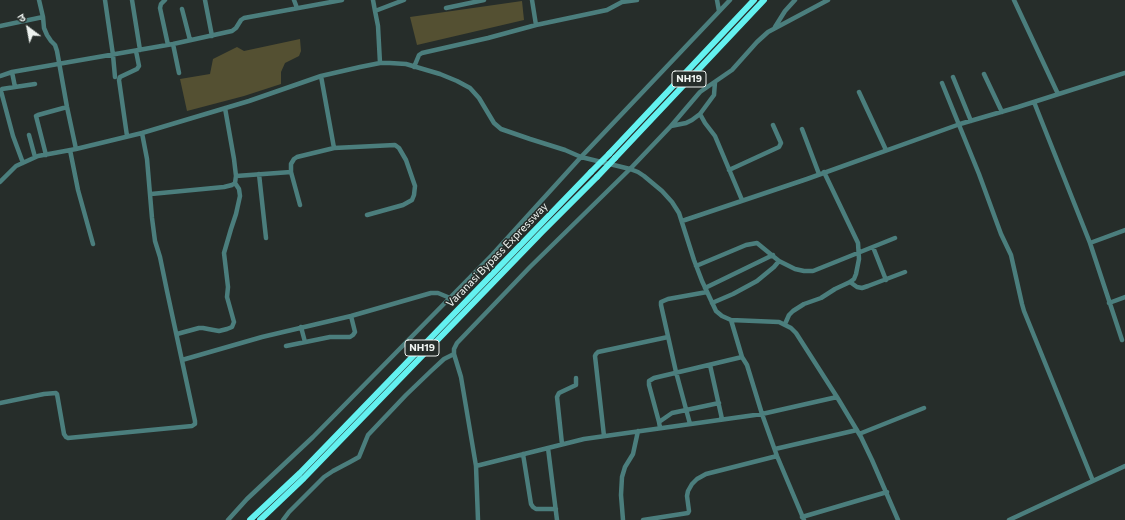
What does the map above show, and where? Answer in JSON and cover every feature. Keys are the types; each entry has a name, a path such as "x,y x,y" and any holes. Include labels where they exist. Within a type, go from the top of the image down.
{"highway":[{"name":"Varanasi Bypass Expressway","path":"250,520 300,474 609,154 754,0"},
{"name":"Varanasi Bypass Expressway","path":"260,520 304,478 597,177 764,0"}],"street":[{"path":"39,0 44,28 47,35 55,45 60,64 76,149"},
{"path":"105,0 115,77"},
{"path":"126,136 119,80 120,77 137,69 139,66 132,0"},
{"path":"165,0 161,4 160,8 179,73"},
{"path":"205,0 212,36"},
{"path":"294,0 296,8"},
{"path":"0,76 12,72 170,45 212,36 232,31 244,18 342,0"},
{"path":"373,0 378,26 380,63"},
{"path":"446,8 484,0"},
{"path":"532,0 536,25"},
{"path":"413,66 419,55 422,53 536,25 607,10 622,2 637,0"},
{"path":"717,0 719,11"},
{"path":"228,520 248,499 313,438 492,255 581,157 730,0"},
{"path":"774,29 795,0"},
{"path":"478,520 476,466 461,377 454,354 454,349 457,343 530,267 630,169 671,126 700,92 732,70 768,32 828,0"},
{"path":"1014,0 1058,94"},
{"path":"375,11 400,2"},
{"path":"182,9 190,40"},
{"path":"0,26 43,17"},
{"path":"0,182 16,166 35,157 142,133 225,108 321,76 380,63 406,64 445,76 470,88 479,98 494,123 501,129 565,150 581,157 630,169 644,176 662,191 679,213 696,266 716,311 731,320 750,322 779,322 785,324 796,333 858,432 887,492 898,520"},
{"path":"12,72 15,87"},
{"path":"682,221 960,124 1125,73"},
{"path":"984,74 1002,112"},
{"path":"321,76 334,148"},
{"path":"953,78 971,121"},
{"path":"671,126 686,123 700,114 714,95 715,82"},
{"path":"942,83 960,124 1001,234 1011,255 1024,312 1093,481"},
{"path":"23,163 13,136 1,91 2,89 35,84"},
{"path":"859,92 886,150"},
{"path":"1034,102 1090,243 1122,340"},
{"path":"46,155 36,116 38,114 67,107"},
{"path":"177,334 199,328 219,331 232,327 234,322 226,297 228,287 224,253 240,196 239,189 235,183 236,176 234,159 225,108"},
{"path":"700,114 704,123 715,136 742,200"},
{"path":"729,170 779,147 781,143 773,125"},
{"path":"785,324 789,315 799,306 821,298 854,279 860,253 854,232 822,173 802,129"},
{"path":"0,403 56,393 64,434 68,438 192,426 195,424 177,334 155,241 147,159 142,133"},
{"path":"29,135 35,157"},
{"path":"300,205 291,172 291,164 297,157 334,148 395,145 399,148 406,160 414,186 414,195 412,200 403,205 367,215"},
{"path":"70,150 78,190 92,244"},
{"path":"236,176 291,172"},
{"path":"259,174 266,238"},
{"path":"151,194 232,185 235,183"},
{"path":"1090,243 1125,230"},
{"path":"696,266 746,245 757,243 779,261 794,270 804,272 813,271 895,238"},
{"path":"873,247 886,280"},
{"path":"690,424 676,372 661,302 706,290 773,255"},
{"path":"712,302 733,294 757,281 779,261"},
{"path":"850,282 857,287 862,288 905,272"},
{"path":"182,360 269,335 351,316 431,293 438,293 450,298"},
{"path":"1110,303 1125,297"},
{"path":"286,346 330,337 350,337 355,332 351,316"},
{"path":"731,320 742,357 747,365 774,449 803,518 887,492"},
{"path":"301,328 305,342"},
{"path":"604,436 596,354 598,352 668,337"},
{"path":"283,520 289,512 324,478 333,471 359,457 368,435 406,395 444,359 454,354"},
{"path":"660,428 649,382 651,379 742,357"},
{"path":"710,365 722,420"},
{"path":"562,444 557,397 559,393 576,385 576,378"},
{"path":"476,466 584,439 762,414 837,397"},
{"path":"659,422 672,413 719,403"},
{"path":"774,449 858,432 924,408"},
{"path":"623,520 621,495 622,477 625,467 633,454 638,431"},
{"path":"548,448 557,520"},
{"path":"523,454 531,504 536,509 556,509"},
{"path":"643,520 688,513 688,491 697,479 706,474 777,456"},
{"path":"1009,520 1125,467"}],"shaded area":[{"path":"522,1 524,20 417,45 410,17"},
{"path":"300,39 301,51 299,56 285,63 281,72 281,84 244,96 187,111 180,79 210,74 213,59 237,47 244,51"}]}
